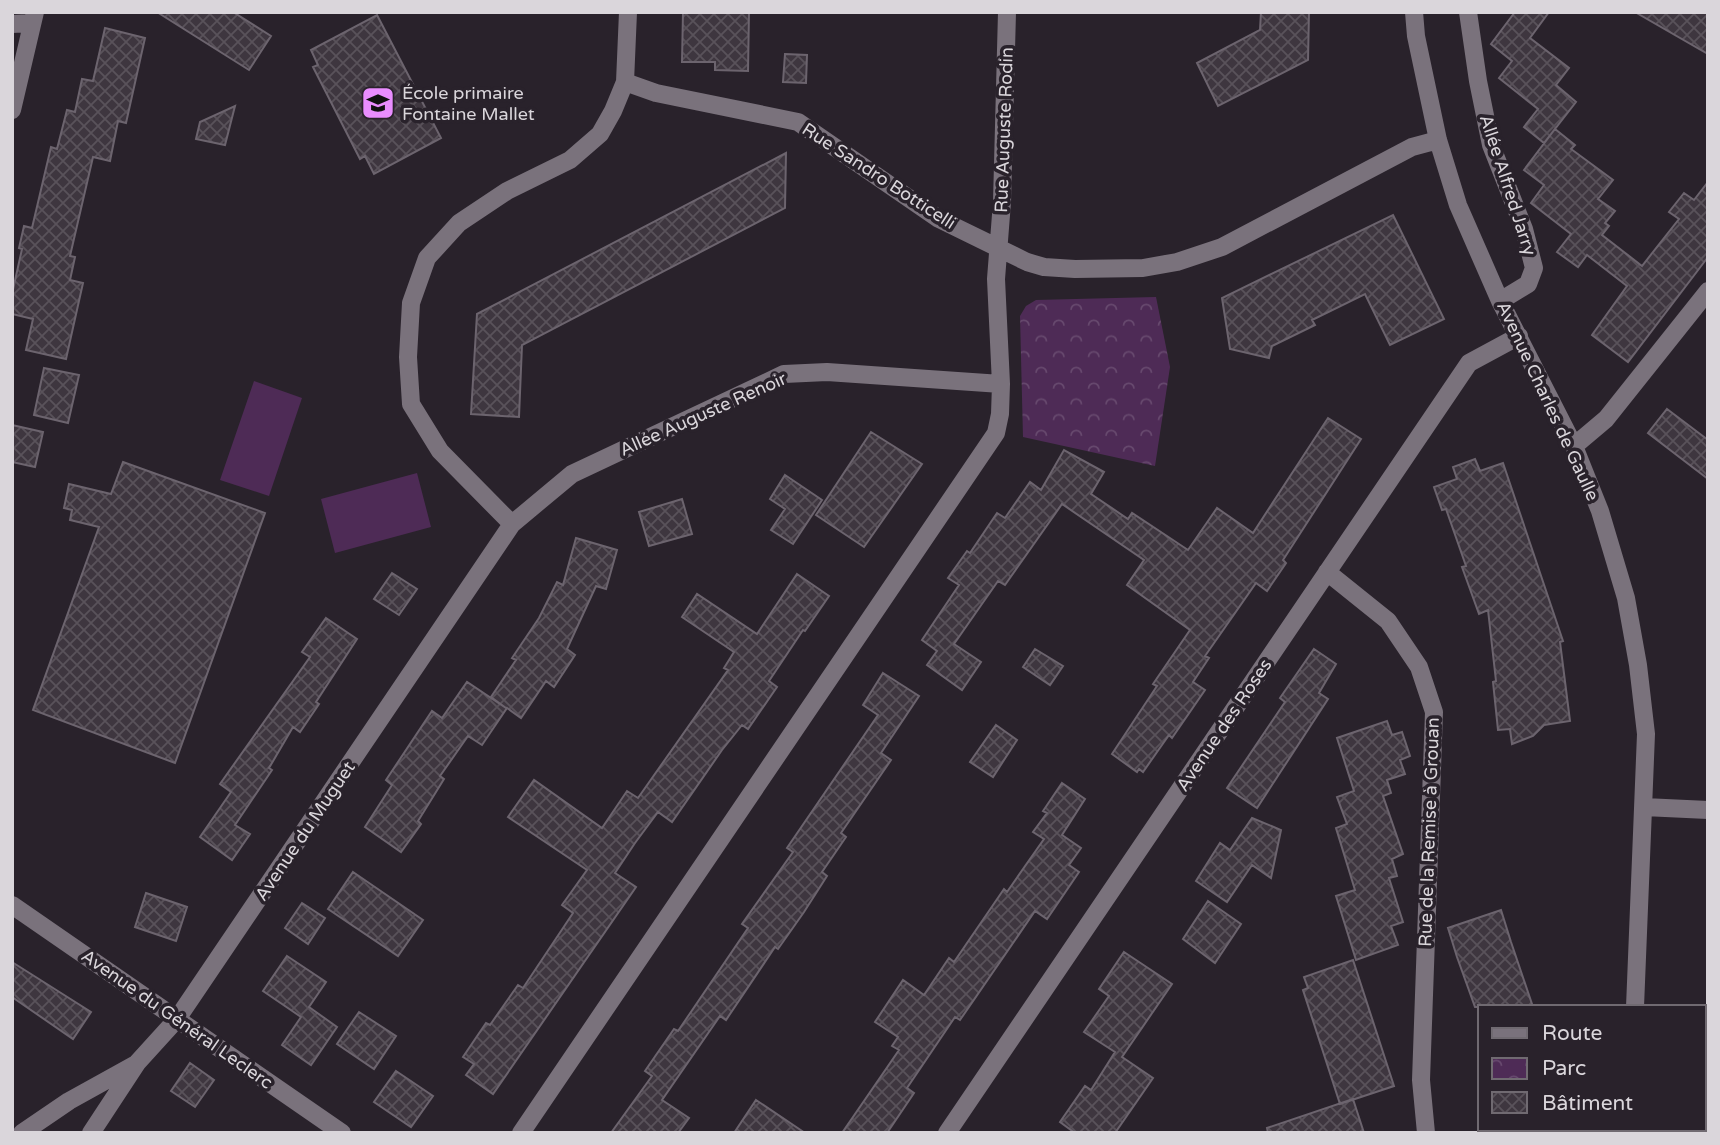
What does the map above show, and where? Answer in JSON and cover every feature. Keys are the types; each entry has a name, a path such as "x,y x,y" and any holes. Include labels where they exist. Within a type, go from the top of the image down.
{"street":[{"path":"512,524 440,451 411,404 408,357 411,303 427,258 459,223 507,191 570,160 600,134 625,82 628,12"},
{"name":"Rue Auguste Rodin","path":"521,1133 996,433 1000,417 1000,384 996,279 1002,202 1007,12"},
{"name":"Avenue Charles de Gaulle","path":"1414,12 1416,36 1438,141 1458,205 1500,301 1574,446 1613,548 1628,612 1647,734 1635,1005"},
{"name":"Allée Alfred Jarry","path":"1468,12 1491,145 1524,229 1534,268 1528,284 1500,301"},
{"path":"12,24 33,18 12,110"},
{"name":"Rue Sandro Botticelli","path":"625,82 656,93 798,122 939,219 1027,261 1055,268 1143,268 1177,262 1222,247 1412,147 1438,141"},
{"path":"1574,446 1606,419 1708,291"},
{"name":"Avenue des Roses","path":"947,1133 1469,363 1519,336"},
{"name":"Allée Auguste Renoir","path":"512,524 572,474 784,374 827,372 1000,384"},
{"name":"Avenue du Muguet","path":"91,1133 137,1063 177,1018 512,524"},
{"name":"Rue de la Remise à Grouan","path":"1327,572 1388,621 1419,667 1434,712 1421,1080 1426,1133"},
{"path":"1644,807 1708,810"},
{"name":"Avenue du Général Leclerc","path":"12,905 342,1133"},
{"path":"23,1133 69,1101 137,1063"}],"green space":[{"path":"1156,297 1170,367 1155,466 1023,437 1020,316 1026,306 1036,300"},
{"path":"254,381 302,398 269,496 220,480"},
{"path":"417,473 431,527 335,553 321,499"}],"building":[{"path":"157,12 233,12 271,36 249,70"},
{"path":"683,12 749,12 748,71 715,70 715,62 682,62"},
{"path":"1261,12 1309,12 1308,60 1218,106 1197,63 1260,30"},
{"path":"1515,12 1549,12 1530,38 1569,68 1556,85 1576,102 1544,143 1524,127 1538,109 1499,78 1512,61 1491,44"},
{"path":"1635,12 1708,12 1708,54"},
{"path":"377,15 441,138 374,174 365,156 360,159 313,67 318,65 311,50"},
{"path":"105,28 145,38 126,123 118,121 110,161 93,157 70,256 75,257 70,280 83,283 66,359 26,350 33,319 12,314 12,294 24,226 32,228 51,147 57,149 67,110 75,112 82,79 93,81"},
{"path":"785,54 807,55 806,83 783,82"},
{"path":"235,106 225,145 196,139 200,122"},
{"path":"1555,129 1575,145 1571,149 1613,180 1598,199 1615,211 1605,223 1609,226 1602,235 1642,266 1679,219 1669,212 1684,193 1694,200 1708,182 1708,257 1628,362 1592,335 1627,286 1587,255 1578,267 1557,252 1571,234 1531,203 1544,185 1524,170"},
{"path":"786,153 785,208 522,345 519,417 471,414 477,314"},
{"path":"1393,215 1444,319 1390,345 1365,294 1312,320 1315,325 1272,346 1269,358 1230,349 1222,298"},
{"path":"44,368 79,375 68,423 34,415"},
{"path":"1667,409 1708,440 1708,479 1648,433"},
{"path":"1328,418 1361,439 1283,560 1286,563 1267,591 1256,583 1205,656 1209,658 1193,682 1205,690 1172,738 1169,735 1143,772 1139,769 1137,772 1112,754 1157,686 1153,684 1190,630 1127,585 1144,560 1062,504 1005,585 998,581 954,644 981,662 962,690 927,665 937,651 922,640 959,585 948,578 967,551 970,553 997,513 1005,518 1030,482 1041,490 1064,450 1104,472 1091,494 1128,519 1132,513 1188,550 1217,508 1253,533"},
{"path":"12,425 43,432 35,467 12,462"},
{"path":"871,432 922,464 864,547 816,515"},
{"path":"1475,459 1480,471 1503,463 1563,641 1560,642 1570,721 1544,725 1533,736 1512,744 1510,729 1498,730 1488,610 1479,614 1462,567 1466,566 1446,509 1442,510 1434,487 1457,479 1453,467"},
{"path":"123,462 265,513 175,763 33,710 99,527 70,520 72,510 64,508 69,484 111,494"},
{"path":"785,475 822,500 793,544 771,530 785,509 770,499"},
{"path":"682,499 692,534 649,546 639,512"},
{"path":"576,538 617,550 606,589 596,586 567,649 575,655 554,687 546,681 521,718 507,708 482,745 468,736 440,776 444,779 418,821 421,824 401,852 365,827 392,785 386,780 432,711 442,718 467,682 506,708 491,697 516,660 512,658 539,618 557,582 563,585"},
{"path":"392,573 417,589 399,615 374,599"},
{"path":"797,574 829,596 769,681 777,687 748,729 742,725 722,750 672,822 658,812 635,843 615,873 636,887 493,1094 466,1075 474,1064 463,1057 486,1023 490,1025 518,985 523,988 573,913 562,905 587,870 508,817 534,780 602,828 627,791 638,798 728,670 724,668 734,652 682,617 697,594 757,634"},
{"path":"326,618 357,639 300,732 293,727 269,768 272,770 235,825 250,834 232,860 200,837 231,792 220,784 310,657 302,652"},
{"path":"1035,649 1063,666 1050,685 1023,667"},
{"path":"1314,649 1336,664 1319,693 1328,699 1257,808 1227,788 1285,702 1280,698"},
{"path":"883,673 919,696 881,753 891,760 841,833 846,837 822,872 827,876 726,1020 720,1016 662,1100 689,1118 678,1133 611,1133 652,1076 645,1071 674,1029 678,1031 748,928 742,924 793,852 787,848 878,715 863,705"},
{"path":"1387,721 1392,735 1402,732 1410,756 1400,760 1405,774 1387,780 1391,793 1383,796 1403,854 1392,859 1397,876 1389,878 1403,922 1391,926 1398,945 1356,960 1336,896 1355,890 1336,828 1347,824 1337,797 1354,791 1337,738"},
{"path":"996,725 1017,740 993,777 970,762"},
{"path":"1062,783 1085,799 1062,835 1081,848 1069,865 1079,872 1047,919 1035,911 960,1020 955,1017 907,1088 914,1093 887,1133 842,1133 899,1050 892,1046 898,1037 875,1022 903,980 924,995 949,958 954,962 1004,889 1007,892 1044,839 1033,832 1047,813 1043,811"},
{"path":"1252,818 1281,830 1271,878 1252,865 1227,902 1196,881 1220,843 1230,850"},
{"path":"353,872 423,920 398,956 328,909"},
{"path":"146,893 187,907 176,941 135,927"},
{"path":"1208,901 1241,924 1215,963 1183,939"},
{"path":"302,903 325,918 308,944 285,928"},
{"path":"1501,910 1532,1005 1475,1007 1448,928"},
{"path":"1124,952 1172,984 1122,1057 1153,1078 1115,1133 1075,1133 1060,1122 1085,1086 1091,1090 1115,1052 1084,1032 1109,996 1099,989"},
{"path":"287,956 326,982 309,1007 337,1027 311,1065 282,1045 301,1017 263,991"},
{"path":"1353,960 1394,1086 1340,1104 1303,990 1308,988 1304,977"},
{"path":"12,962 91,1012 73,1039 12,997"},
{"path":"359,1012 396,1036 374,1069 337,1044"},
{"path":"190,1063 214,1080 195,1107 171,1091"},
{"path":"396,1071 433,1096 411,1127 374,1102"},
{"path":"1353,1099 1364,1133 1268,1133 1267,1128"},
{"path":"756,1100 805,1133 734,1133"}],"place":[{"name":"École primaire Fontaine Mallet","path":"378,103"}]}
